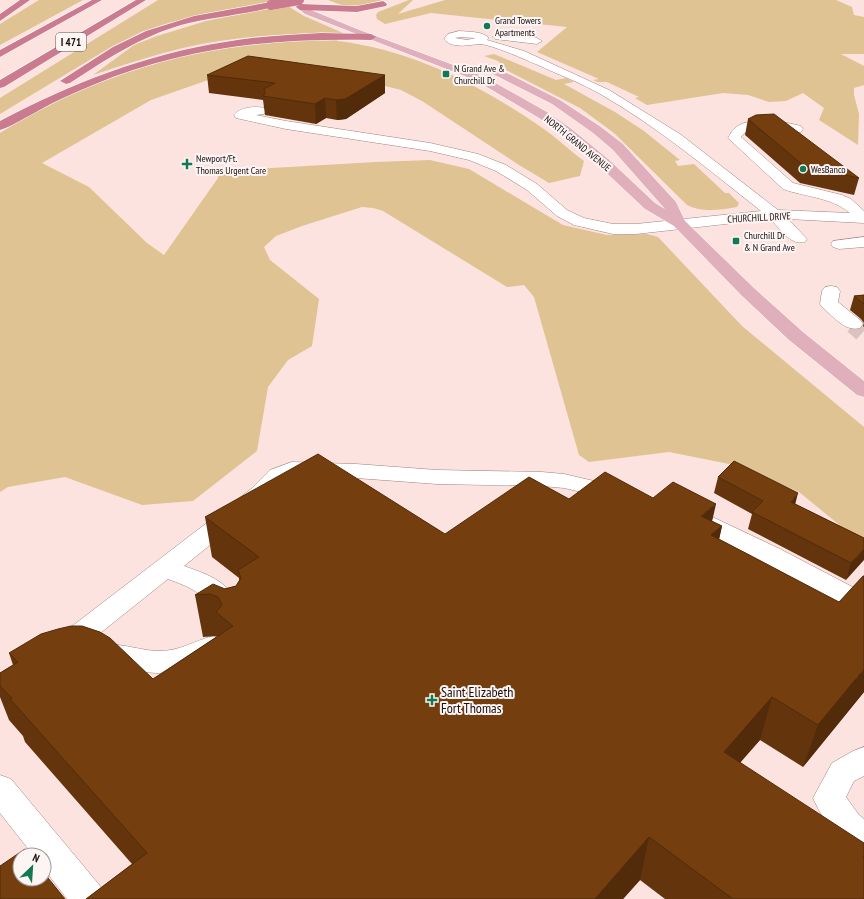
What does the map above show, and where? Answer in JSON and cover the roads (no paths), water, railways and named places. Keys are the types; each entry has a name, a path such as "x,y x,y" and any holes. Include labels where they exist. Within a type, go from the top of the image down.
{"highway":[{"path":"0,18 26,0"},
{"name":"I 471","path":"0,54 98,0"},
{"name":"I 471","path":"0,85 142,0"},
{"path":"364,19 370,12 393,0"},
{"path":"0,125 24,106 108,54 148,33 198,19 272,5 297,2 332,9 357,9 383,4"},
{"path":"0,125 82,84 145,63 185,52 212,46 298,36 371,37"}],"main road":[{"path":"319,0 332,9 364,19"},
{"name":"NORTH GRAND AVENUE","path":"297,2 371,37 479,78 519,100 565,130 650,206 679,223 759,302 796,336 862,388"},
{"name":"NORTH GRAND AVENUE","path":"476,63 530,88 576,114 597,130 618,147 672,205 679,223"}],"street":[{"path":"537,41 482,39 520,54 605,92 676,137 774,214 799,239"},
{"name":"CHURCHILL DRIVE","path":"260,111 247,112 240,115 275,118 322,126 430,147 486,161 532,187 562,213 579,222 613,229 636,229 679,223 774,214 863,218"},
{"path":"275,118 288,116 303,118"},
{"path":"798,128 778,125 752,126 740,130 734,138 788,186 796,190 845,200"},
{"path":"773,174 786,179 801,181"},
{"path":"827,185 838,188 845,200 863,218"},
{"path":"839,244 864,242"},
{"path":"830,291 829,304 860,330"},
{"path":"45,662 259,494 278,475 292,469 356,471 437,477 557,480 636,497"},
{"path":"672,508 706,522 771,554 864,605"},
{"path":"165,568 206,585 225,601 232,619"},
{"path":"67,644 109,656 158,662 194,656 214,646"},
{"path":"864,760 843,772 829,798 847,825 864,838"},
{"path":"0,788 89,899"}],"tunnel":[{"path":"854,324 863,332"}],"place":[{"name":"Grand Towers Apartments","path":"487,26"},
{"name":"N Grand Ave & Churchill Dr","path":"446,74"},
{"name":"Newport/Ft. Thomas Urgent Care","path":"187,164"},
{"name":"WesBanco","path":"803,169"},
{"name":"Churchill Dr & N Grand Ave","path":"736,241"},
{"name":"Saint Elizabeth Fort Thomas","path":"432,700"}]}
